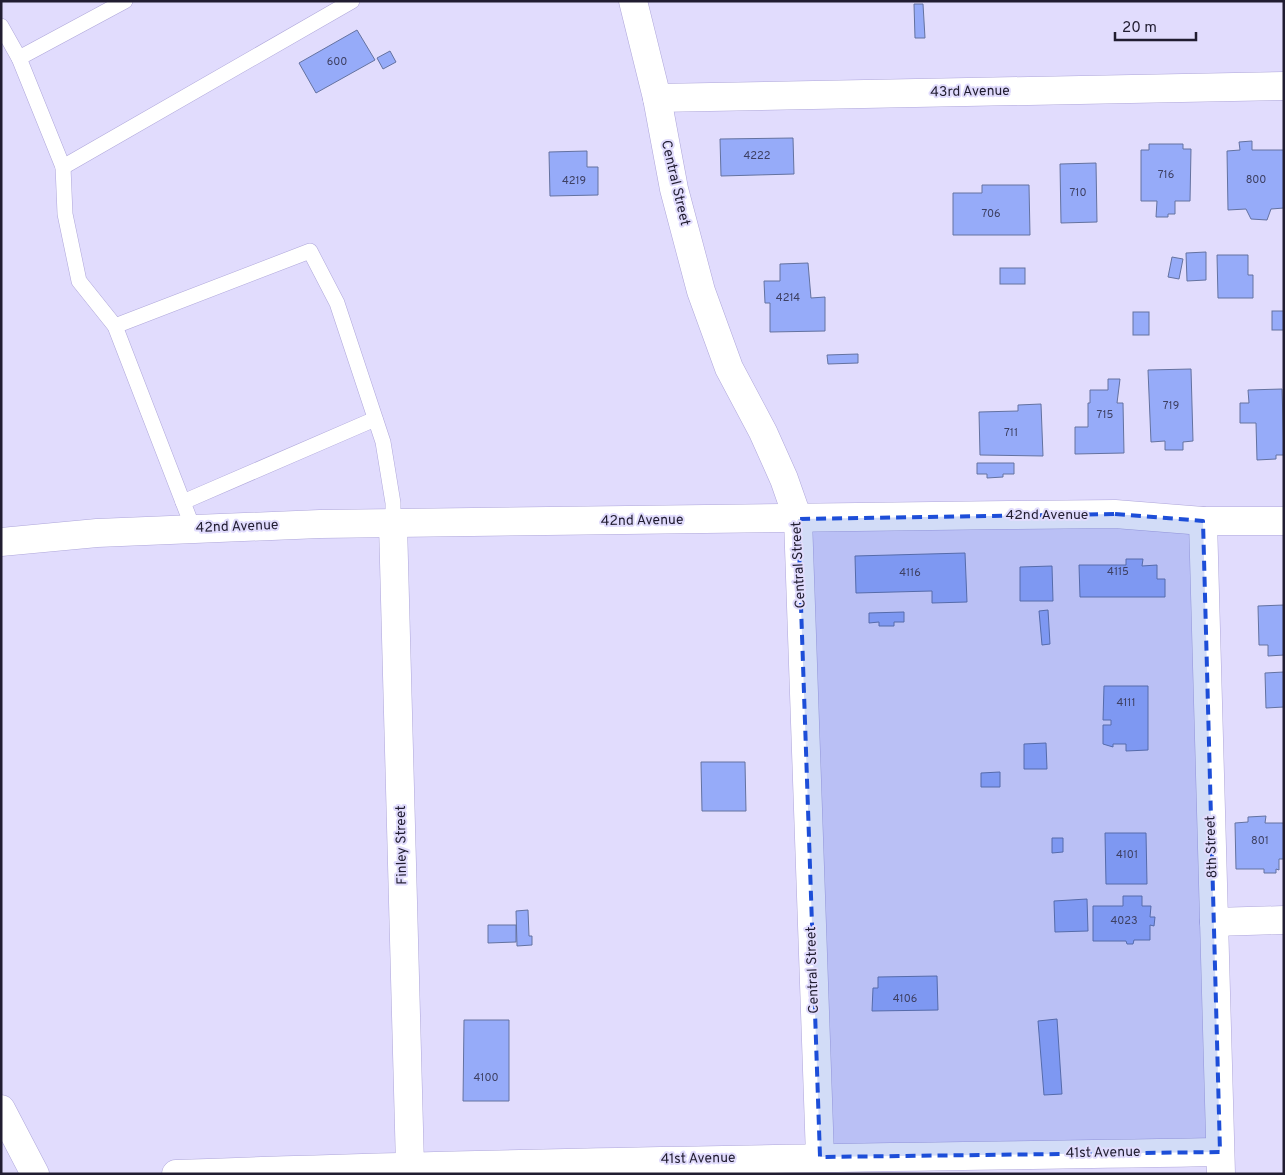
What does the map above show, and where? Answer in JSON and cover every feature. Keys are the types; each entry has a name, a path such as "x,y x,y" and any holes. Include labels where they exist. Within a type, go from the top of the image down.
{"street":[{"name":"Central Street","path":"633,1 657,98 674,189 701,291 728,368 763,432 784,479 798,519 820,1157"},
{"name":"43rd Avenue","path":"657,98 1284,86"},
{"name":"42nd Avenue","path":"1,542 97,533 193,528 394,524 1115,514 1203,521 1284,521"},
{"name":"8th Street","path":"1203,521 1221,1163"},
{"name":"Finley Street","path":"394,524 410,1166"},
{"path":"1214,922 1284,920"},
{"path":"1,1109 35,1174"},
{"name":"41st Avenue","path":"176,1174 410,1166 820,1157 1221,1163"}],"lane":[{"path":"19,58 125,1"},
{"path":"62,167 352,1"},
{"path":"1,26 19,58 62,167 65,214 79,281 115,326 193,528"},
{"path":"115,326 310,251 337,303 383,442 393,503 394,524"},
{"path":"183,502 375,419"}],"highlighted area":[{"path":"1115,514 1203,521 1220,1152 820,1157 798,519"}],"building":[{"path":"914,4 923,4 925,38 915,38"},
{"path":"357,30 375,60 316,93 299,63"},
{"path":"390,51 396,62 383,69 377,58"},
{"path":"793,138 794,174 721,176 720,139"},
{"path":"1252,141 1252,150 1284,150 1284,208 1271,209 1267,220 1251,219 1246,209 1228,210 1227,151 1240,150 1239,142"},
{"path":"1149,144 1183,144 1183,149 1191,149 1190,201 1175,201 1175,214 1168,214 1168,217 1156,217 1157,201 1141,201 1141,150 1149,150"},
{"path":"587,151 587,167 598,167 598,195 550,196 549,152"},
{"path":"1096,163 1097,222 1061,223 1060,164"},
{"path":"982,185 1029,185 1030,235 953,235 953,193 982,193"},
{"path":"1206,252 1206,280 1187,281 1186,253"},
{"path":"1217,255 1248,255 1248,275 1253,275 1253,298 1218,298"},
{"path":"1172,257 1183,259 1179,279 1168,277"},
{"path":"808,263 811,298 825,297 825,331 770,332 770,303 765,303 764,281 780,281 780,264"},
{"path":"1000,268 1025,268 1025,284 1000,284"},
{"path":"1272,311 1284,311 1284,330 1272,330"},
{"path":"1133,312 1149,312 1149,335 1133,335"},
{"path":"858,354 858,363 828,364 827,355"},
{"path":"1191,369 1193,441 1183,442 1183,450 1165,450 1165,441 1151,442 1148,370"},
{"path":"1108,379 1120,379 1117,403 1123,403 1124,453 1075,454 1075,427 1088,427 1090,390 1108,390"},
{"path":"1282,389 1284,455 1276,455 1276,459 1257,460 1256,423 1240,423 1240,403 1249,403 1248,390"},
{"path":"1041,404 1043,456 980,455 979,412 1018,411 1018,405"},
{"path":"977,463 1014,463 1014,474 1003,474 1003,477 987,478 987,474 977,474"},
{"path":"965,553 967,602 932,603 932,591 856,593 855,556"},
{"path":"1126,559 1143,559 1142,566 1157,565 1157,579 1165,579 1165,597 1080,597 1079,565 1126,565"},
{"path":"1052,566 1053,601 1020,601 1020,567"},
{"path":"1284,605 1284,655 1268,656 1268,645 1259,645 1258,606"},
{"path":"1048,610 1050,644 1042,645 1039,611"},
{"path":"904,612 904,622 894,622 894,626 879,626 879,622 869,623 869,613"},
{"path":"1284,672 1284,707 1266,708 1265,673"},
{"path":"1104,686 1148,686 1148,750 1126,751 1126,744 1113,744 1113,747 1103,744 1103,725 1111,725 1111,720 1103,720"},
{"path":"1046,743 1047,769 1024,769 1024,744"},
{"path":"701,762 745,762 746,811 702,811"},
{"path":"1000,772 1000,787 981,787 981,773"},
{"path":"1266,816 1265,823 1284,823 1284,859 1279,859 1279,870 1276,869 1276,873 1264,873 1264,869 1236,869 1235,823 1248,822 1248,817"},
{"path":"1105,833 1146,833 1147,884 1106,884"},
{"path":"1052,838 1063,838 1063,852 1052,853"},
{"path":"1123,896 1142,896 1142,906 1151,906 1150,917 1155,917 1154,926 1150,925 1150,940 1134,940 1133,944 1127,944 1126,941 1093,941 1093,906 1123,906"},
{"path":"1087,899 1088,931 1055,932 1054,901"},
{"path":"528,910 529,936 532,936 532,945 517,946 516,911"},
{"path":"488,925 516,925 516,942 488,943"},
{"path":"937,976 938,1010 872,1011 873,988 878,988 878,977"},
{"path":"1057,1019 1062,1094 1044,1095 1038,1021"},
{"path":"464,1020 509,1020 509,1101 463,1101"}]}
